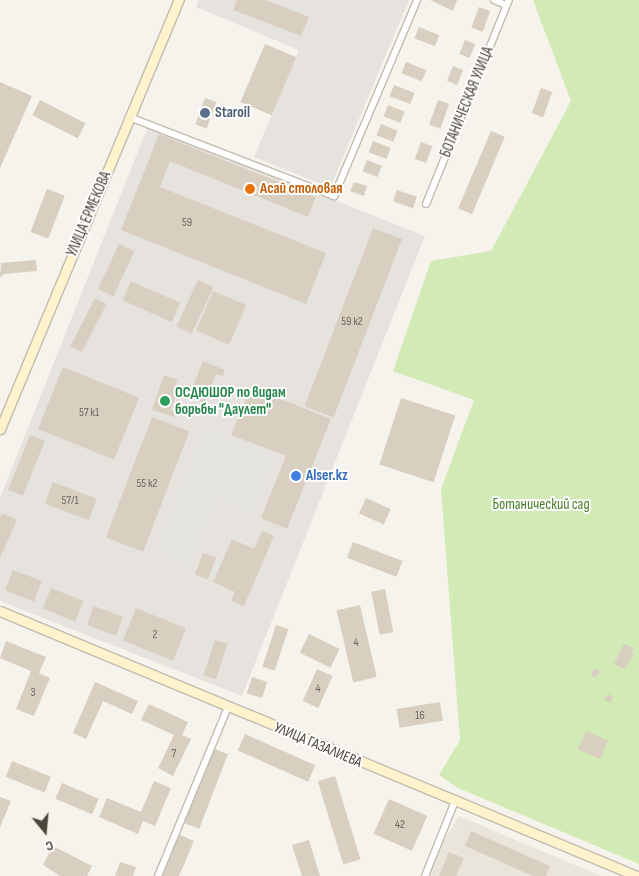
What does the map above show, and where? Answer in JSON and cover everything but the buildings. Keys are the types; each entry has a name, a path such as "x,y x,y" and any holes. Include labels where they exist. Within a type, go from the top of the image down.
{"main road":[{"name":"УЛИЦА ЕРМЕКОВА","path":"0,429 129,117 180,0"},
{"name":"УЛИЦА ГАЗАЛИЕВА","path":"0,611 228,707 456,799 637,876"}],"street":[{"path":"129,117 334,196 417,0"},
{"path":"494,0 507,2"},
{"name":"БОТАНИЧЕСКАЯ УЛИЦА","path":"426,204 507,2"},
{"path":"158,876 228,707"},
{"path":"424,876 456,799"}],"shaded area":[{"path":"199,0 409,0 330,188 254,157 299,50 196,7"},
{"path":"148,126 425,236 242,696 0,601 0,498"},
{"path":"204,426 278,456 255,515 219,500 192,568 153,552"},
{"path":"459,816 601,876 420,876"}],"green space":[{"name":"Ботанический сад","path":"533,0 639,0 639,864 458,788 439,775 460,740 441,489 474,400 393,371 431,261 491,251 571,101"}],"place":[{"name":"Staroil","path":"205,113"},
{"name":"Асай столовая","path":"250,189"},
{"name":"ОСДЮШОР по видам борьбы \"Даулет\"","path":"165,401"},
{"name":"Alser.kz","path":"296,476"}]}
